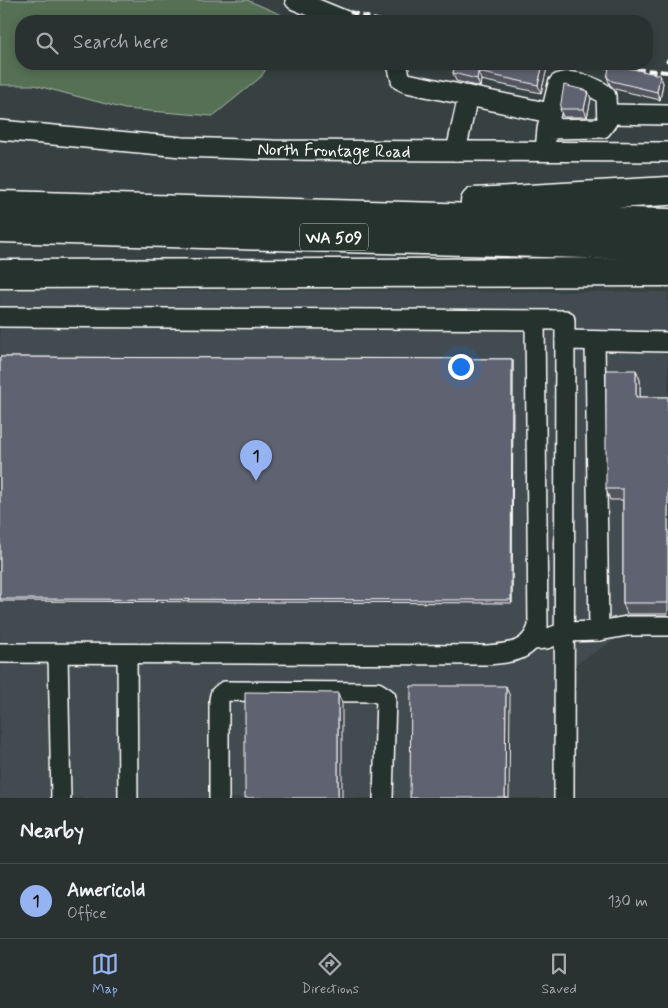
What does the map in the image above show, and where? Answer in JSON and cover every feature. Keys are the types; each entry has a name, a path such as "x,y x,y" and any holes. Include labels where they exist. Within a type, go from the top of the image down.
{"highway":[{"path":"125,209 485,201 668,191"},
{"name":"WA 509","path":"0,205 668,222"},
{"name":"WA 509","path":"0,228 188,236 361,238 668,246"},
{"path":"0,237 295,262 538,271"},
{"path":"0,274 668,272"}],"street":[{"path":"295,0 331,15"},
{"path":"399,70 404,83 468,96 548,121 599,129 606,125 607,99 603,93 590,86 564,82 557,86 548,121 545,152"},
{"path":"456,151 468,96"},
{"path":"607,114 668,114"},
{"name":"North Frontage Road","path":"0,130 182,146 273,150 668,152"},
{"path":"0,317 565,320 566,632 564,798"},
{"path":"533,640 538,627 535,320"},
{"path":"565,340 668,342"},
{"path":"595,340 599,632"},
{"path":"0,653 486,655 511,653 533,640 546,639 566,632 599,632 627,626 668,626"},
{"path":"58,654 61,798"},
{"path":"127,654 128,798"},
{"path":"219,798 219,700 220,695 225,691 370,691 386,698 383,798"}],"shaded area":[{"path":"0,290 668,292 668,633 628,632 553,678 554,798 0,798"}],"green space":[{"path":"0,0 247,0 282,15 15,15 15,70 265,70 261,77 213,116 125,109 34,85 0,85"}],"building":[{"path":"454,70 542,70 538,85 478,72 477,79 453,73"},
{"path":"609,70 637,70 660,75 657,92 612,81 607,77"},
{"path":"564,85 588,91 584,109 560,109"},
{"path":"0,357 512,359 511,600 0,599"},
{"path":"606,370 636,370 636,397 668,397 668,603 623,603 623,489 606,489"},
{"path":"411,686 506,686 505,798 410,798"},
{"path":"245,692 338,693 338,798 245,798"}],"railway":[{"path":"350,12 360,15"},
{"path":"645,70 668,72"}],"place":[{"name":"Americold","path":"256,481"}]}
